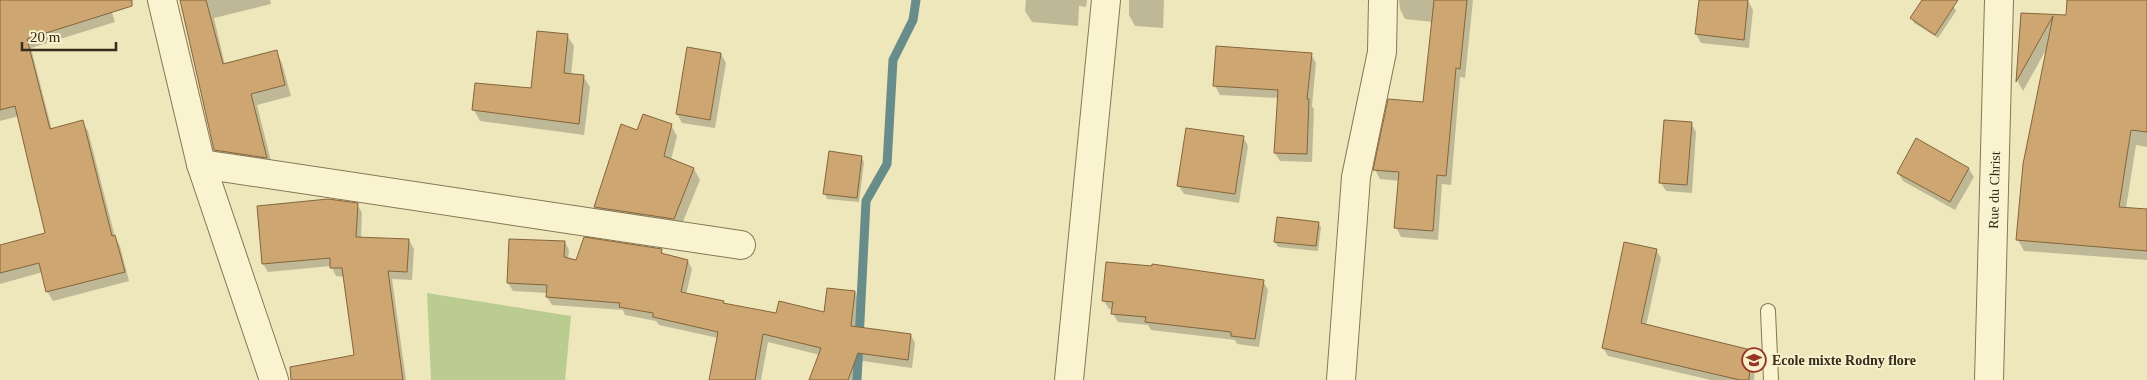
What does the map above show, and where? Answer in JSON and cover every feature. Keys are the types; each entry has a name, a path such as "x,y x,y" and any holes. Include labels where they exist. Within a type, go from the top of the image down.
{"street":[{"path":"162,0 200,164 274,380"},
{"path":"1069,380 1106,0"},
{"path":"1341,380 1356,177 1382,52 1383,0"},
{"name":"Rue du Christ","path":"1989,380 1999,0"},
{"path":"200,164 741,245"}],"lane":[{"path":"1768,311 1771,380"}],"green space":[{"path":"427,293 571,316 565,380 431,380"}],"building":[{"path":"0,0 132,0 132,6 27,39 50,129 83,120 112,236 115,235 125,272 46,292 39,263 0,273 0,245 45,233 15,106 0,110"},
{"path":"180,0 206,0 223,64 277,50 285,85 251,94 267,158 214,150"},
{"path":"1434,0 1467,0 1460,69 1456,68 1446,176 1437,175 1433,231 1394,228 1399,172 1373,170 1388,99 1423,102"},
{"path":"1699,0 1748,0 1744,40 1695,34"},
{"path":"1922,0 1958,0 1935,35 1910,18"},
{"path":"2067,0 2147,0 2147,132 2131,130 2119,207 2147,209 2147,251 2016,240 2023,164 2053,16 2016,82 2021,13 2066,15"},
{"path":"537,31 568,34 564,73 584,75 579,124 472,110 475,83 531,88"},
{"path":"1216,46 1312,53 1307,99 1309,99 1307,154 1274,153 1278,90 1213,86"},
{"path":"687,47 721,53 710,120 676,114"},
{"path":"643,114 672,124 664,156 694,168 674,219 594,207 621,124 637,130"},
{"path":"1664,120 1692,122 1687,185 1659,183"},
{"path":"1186,128 1244,136 1235,194 1177,186"},
{"path":"1916,138 1969,168 1950,202 1897,173"},
{"path":"829,151 862,156 857,198 823,194"},
{"path":"328,199 358,203 356,237 409,239 407,272 388,271 403,380 291,380 290,367 354,355 342,268 330,268 330,258 262,264 257,206"},
{"path":"1277,217 1319,222 1316,246 1274,242"},
{"path":"584,237 662,249 661,253 688,260 681,292 724,301 723,303 776,313 779,301 824,312 827,288 855,291 851,326 911,334 908,360 858,353 848,380 809,380 821,348 763,334 755,380 709,380 718,332 653,317 653,313 619,307 620,303 546,297 547,285 507,283 509,239 565,241 564,257 576,260"},
{"path":"1624,242 1657,249 1641,323 1751,350 1749,380 1740,380 1602,348"},
{"path":"1106,262 1152,266 1152,264 1264,280 1255,339 1231,336 1231,332 1145,322 1146,317 1111,314 1113,302 1102,301"}],"waterway":[{"path":"857,380 866,201 887,164 893,60 913,20 916,0"}],"place":[{"name":"Ecole mixte Rodny flore","path":"1754,360"}]}
